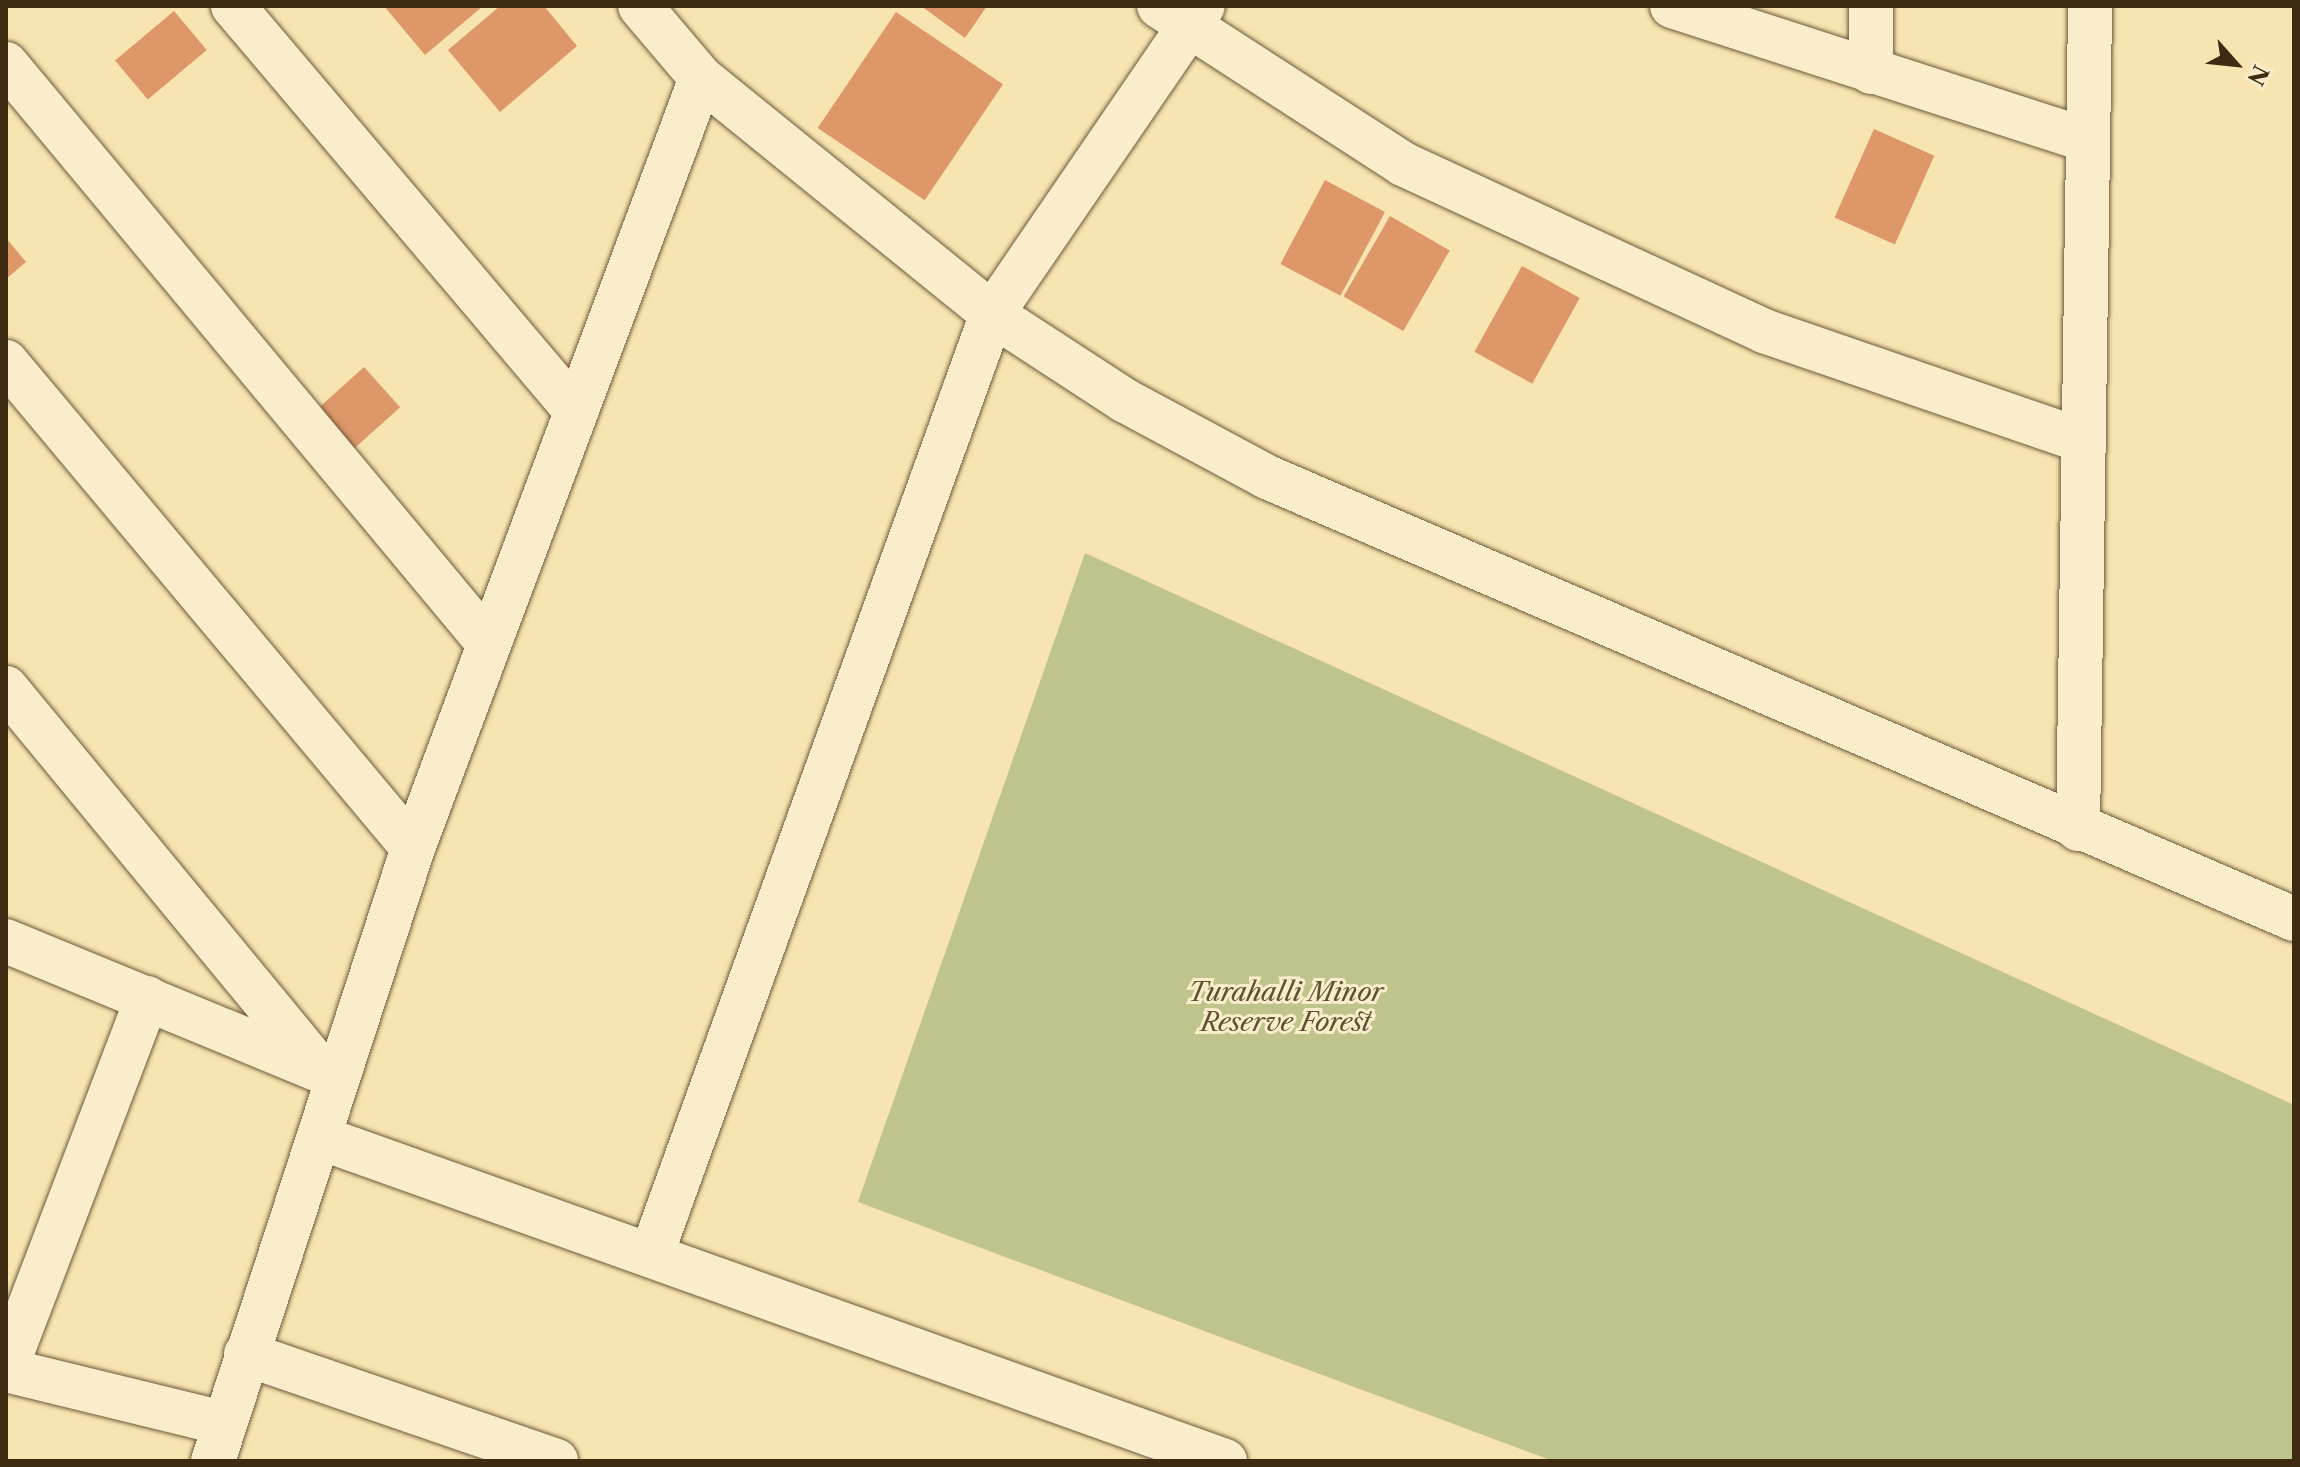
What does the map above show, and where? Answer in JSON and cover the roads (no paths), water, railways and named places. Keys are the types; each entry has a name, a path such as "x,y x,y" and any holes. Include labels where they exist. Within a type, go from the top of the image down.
{"street":[{"path":"233,6 576,411"},
{"path":"640,6 701,78 992,314 1124,400 1267,477 2078,829 2294,919"},
{"path":"1871,6 1871,72"},
{"path":"2078,829 2090,6"},
{"path":"1675,7 2088,140"},
{"path":"652,1253 992,314 1183,14 1403,164 1749,325 2084,441"},
{"path":"6,64 488,643"},
{"path":"147,998 6,1369 218,1442 321,1138 330,1074 701,78"},
{"path":"6,362 413,848"},
{"path":"6,688 330,1074"},
{"path":"6,941 330,1074"},
{"path":"321,1138 652,1253 1225,1461"},
{"path":"246,1354 556,1461"}],"park label":[{"name":"Turahalli Minor Reserve Forest","path":"1286,1008"}]}
